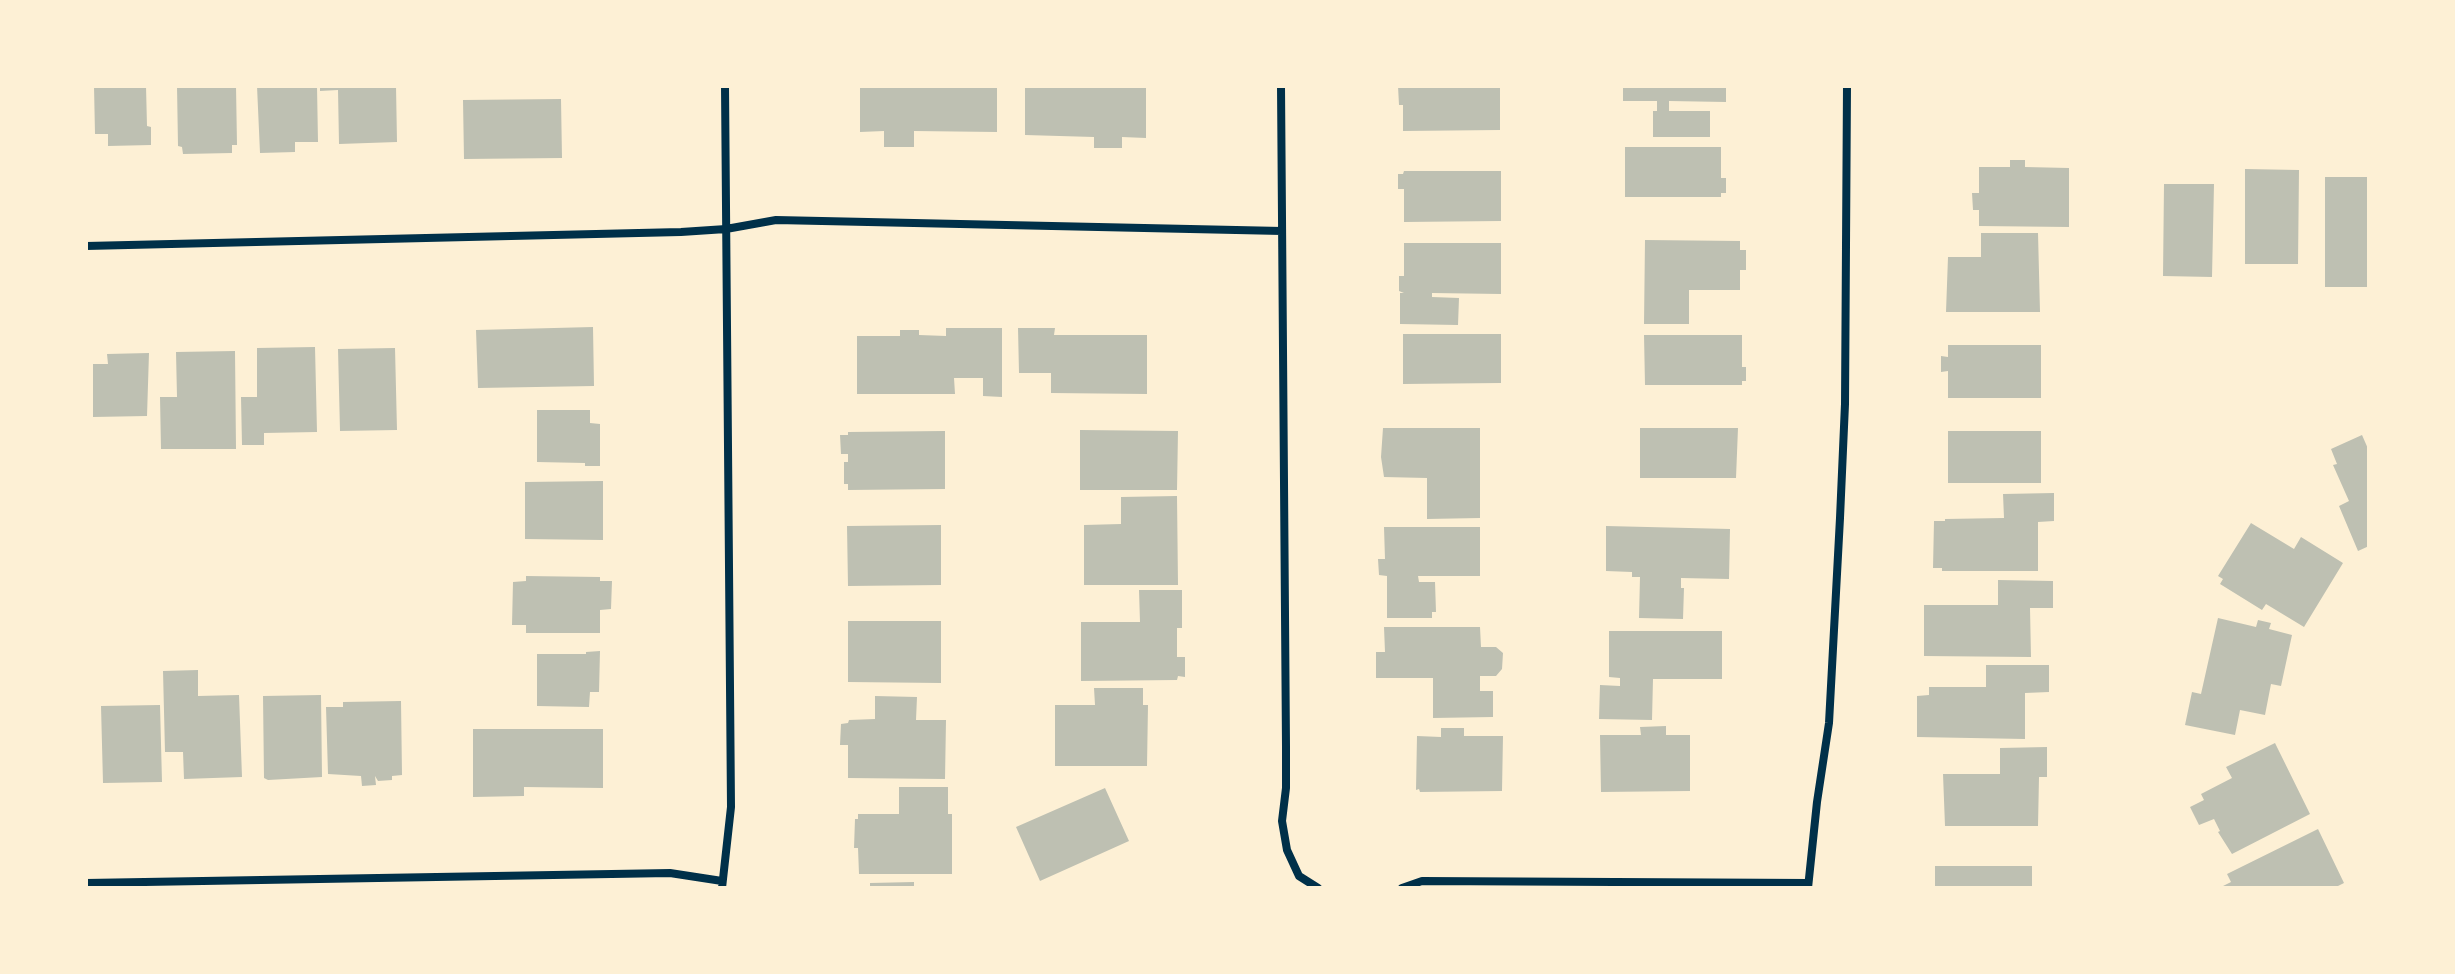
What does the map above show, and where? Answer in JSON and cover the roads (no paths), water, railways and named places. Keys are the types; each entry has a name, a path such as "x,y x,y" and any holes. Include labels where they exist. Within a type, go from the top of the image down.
{"street":[{"path":"86,883 670,873 722,884 731,807 725,86"},
{"path":"1281,86 1286,746 1282,821 1287,850 1299,876 1318,888"},
{"path":"1402,888 1422,881 1808,886 1829,723 1840,518 1845,404 1847,86"},
{"path":"86,246 726,229 776,220 1282,231"}]}
